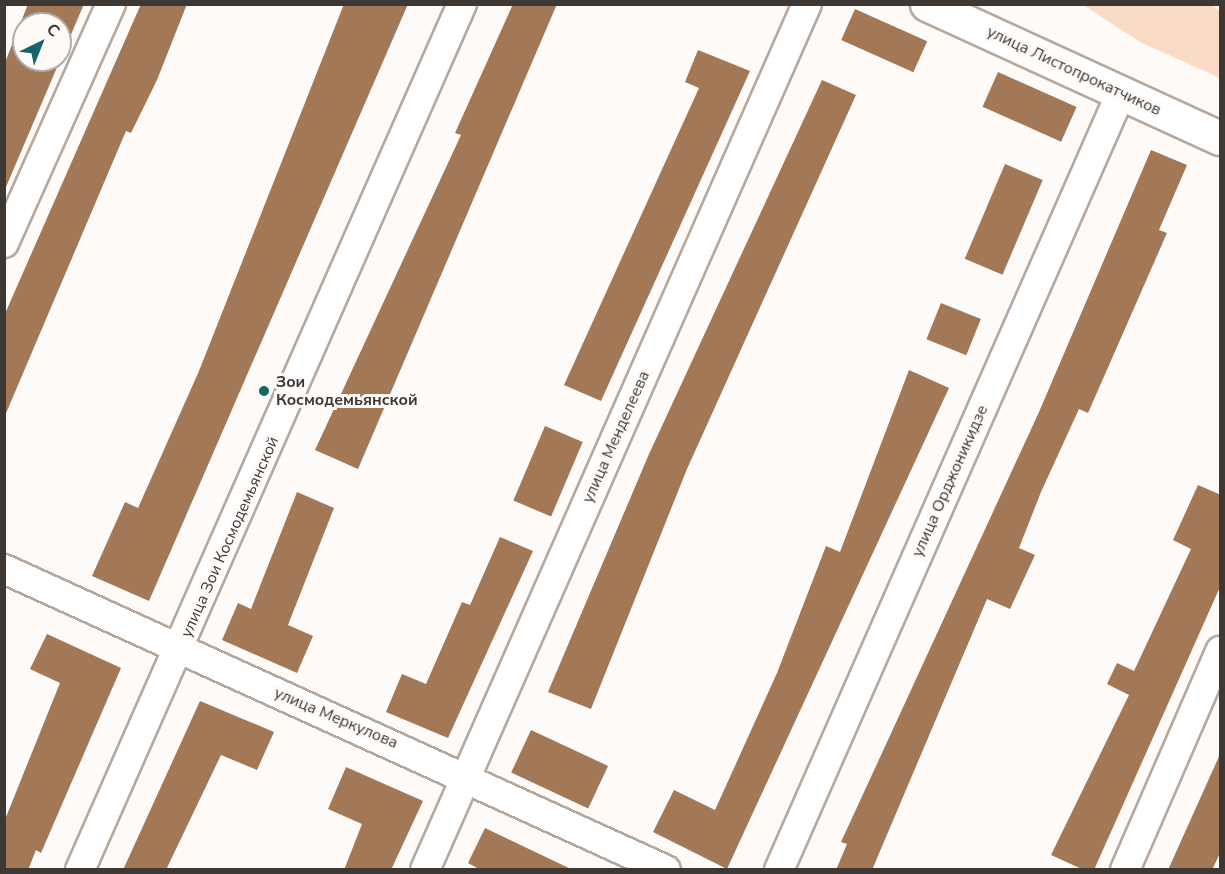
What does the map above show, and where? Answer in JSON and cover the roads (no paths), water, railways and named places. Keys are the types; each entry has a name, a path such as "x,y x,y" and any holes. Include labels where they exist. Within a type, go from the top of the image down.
{"street":[{"path":"4,243 111,4"},
{"name":"улица Зои Космодемьянской","path":"80,870 180,650 462,4"},
{"name":"улица Менделеева","path":"425,870 807,4"},
{"name":"улица Листопрокатчиков","path":"927,4 1221,138"},
{"name":"улица Орджоникидзе","path":"779,870 1121,93"},
{"name":"улица Меркулова","path":"4,569 180,650 468,775 666,870"},
{"path":"1125,870 1221,651"}],"place":[{"name":"Зои Космодемьянской","path":"264,391"}]}
